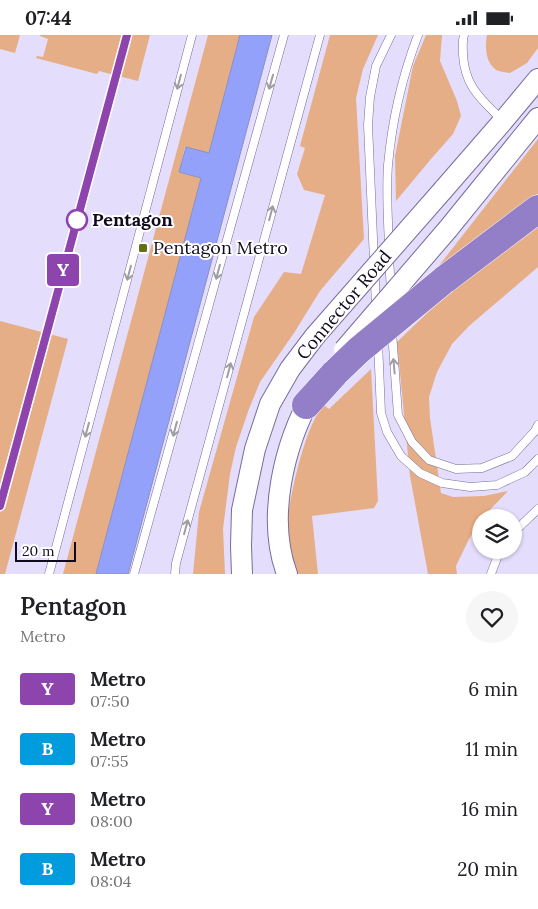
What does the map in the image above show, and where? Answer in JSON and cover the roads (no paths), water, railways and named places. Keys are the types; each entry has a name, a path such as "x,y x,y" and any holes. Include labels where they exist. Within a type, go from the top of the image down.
{"highway":[{"path":"306,405 332,370 444,280 538,209"}],"street":[{"name":"Connector Road","path":"242,574 242,510 255,449 270,404 290,369 315,336 444,191 538,79"},
{"name":"Connector Road","path":"332,370 538,117"},
{"path":"287,574 282,562 278,537 281,481 292,441 306,405"}],"lane":[{"path":"49,574 192,35"},
{"path":"134,574 284,35"},
{"path":"175,574 320,35"},
{"path":"391,35 376,66 370,97 368,125 381,413 387,432 401,456 420,473 442,483 470,487 497,485 525,472 538,459"},
{"path":"418,35 410,55 392,126 388,167 387,206 393,359 398,415 412,442 430,460 456,469 482,468 512,455 535,431 538,425"},
{"path":"464,35 464,61 467,78 477,95 504,121"},
{"path":"522,524 538,509"},
{"path":"491,574 497,559"}],"metro line":[{"name":"Y","path":"0,506 127,35"}],"place":[{"name":"Pentagon","path":"77,220"},
{"name":"Pentagon Metro","path":"143,248"}]}
